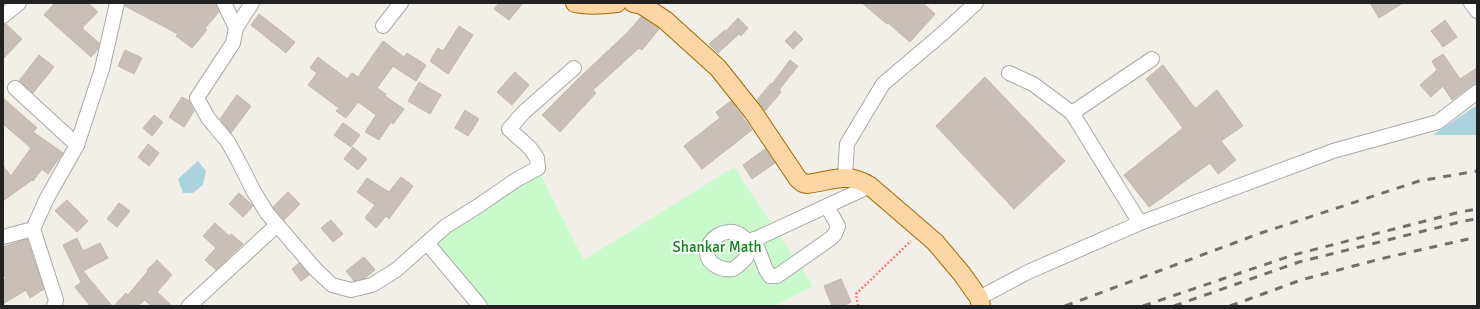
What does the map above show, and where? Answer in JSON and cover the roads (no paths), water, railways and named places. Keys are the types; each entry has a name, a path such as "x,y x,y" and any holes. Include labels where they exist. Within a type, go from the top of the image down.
{"main road":[{"path":"575,3 587,5 617,3"},
{"path":"633,3 642,5 665,20 718,68 753,112 798,179 803,183 808,184 845,177 862,181 870,186 935,242 962,274 980,302"}],"street":[{"path":"3,16 19,3"},
{"path":"54,306 56,300 33,229 47,198 77,145 102,69 117,3"},
{"path":"224,3 236,28"},
{"path":"252,3 236,28 233,43 197,98 208,118 228,142 254,192 267,213 316,270 332,285 351,290 372,285 396,270 446,226 516,180 538,168 537,158 530,148 509,129 524,112 574,68"},
{"path":"383,26 401,3"},
{"path":"845,177 847,144 883,84 976,3"},
{"path":"1471,3 1477,11"},
{"path":"1072,113 1152,59"},
{"path":"1009,73 1034,84 1072,113 1140,222"},
{"path":"15,88 77,145"},
{"path":"980,302 1028,272 1140,222 1333,151 1438,122 1477,92"},
{"path":"827,206 838,226 835,234 777,276 770,276 751,241 870,186"},
{"path":"189,306 277,225"},
{"path":"3,237 33,229"},
{"path":"427,243 480,306"}],"water":[{"path":"1477,105 1477,135 1433,135"},
{"path":"198,161 206,171 203,185 193,193 183,193 178,179"}],"railway":[{"path":"1065,306 1261,233 1419,181 1477,171"},
{"path":"1143,306 1293,255 1460,212 1477,209"},
{"path":"1174,306 1299,262 1477,219"},
{"path":"1230,306 1301,280 1380,259 1477,237"}],"park label":[{"name":"Shankar Math","path":"717,247"}]}
